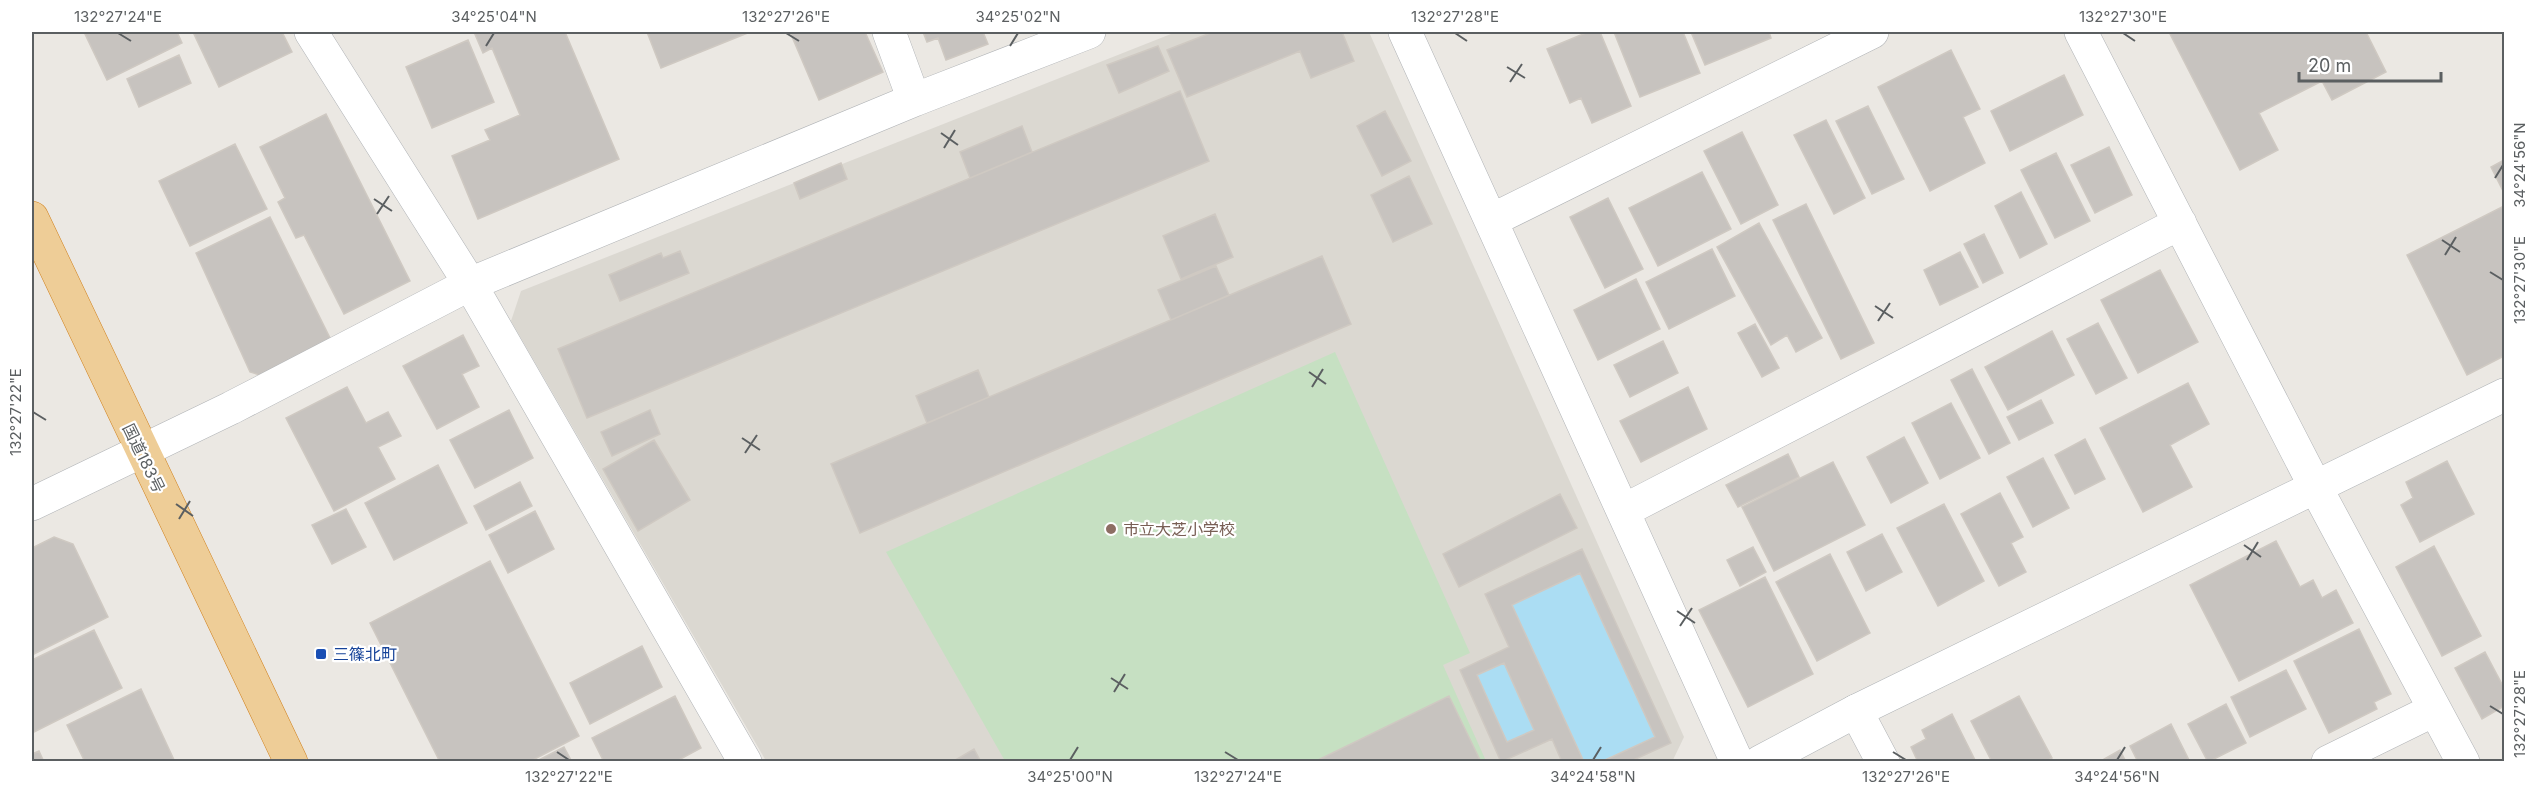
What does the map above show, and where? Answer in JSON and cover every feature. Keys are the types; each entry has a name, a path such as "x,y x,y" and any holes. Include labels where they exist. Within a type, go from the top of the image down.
{"highway":[{"name":"国道183号","path":"32,218 291,762"}],"street":[{"path":"311,32 470,284 746,762"},
{"path":"889,32 914,100"},
{"path":"32,504 142,453 470,284 914,100 1089,32"},
{"path":"1405,32 1737,762"},
{"path":"1492,220 1872,32"},
{"path":"2081,32 2316,488 2463,762"},
{"path":"1624,510 2180,223"},
{"path":"1760,762 1856,711 2505,395"},
{"path":"2328,762 2434,710"},
{"path":"1856,711 1883,762"}],"shaded area":[{"name":"市立大芝小学校","path":"1176,32 1369,32 1684,737 1672,762 766,761 511,321 521,291"}],"green space":[{"path":"1335,352 1470,653 1443,665 1486,761 1005,761 886,552"}],"water":[{"path":"1580,573 1655,737 1601,761 1584,761 1512,605"},
{"path":"1504,663 1534,730 1507,742 1477,675"}],"building":[{"path":"84,32 177,32 182,43 107,80"},
{"path":"193,32 282,32 292,52 219,87"},
{"path":"474,32 565,32 619,159 478,219 452,156 490,140 485,130 520,115 492,48 483,53"},
{"path":"647,32 750,32 661,68"},
{"path":"790,32 865,32 883,72 819,100"},
{"path":"923,32 983,32 988,44 946,60 938,38 927,42"},
{"path":"1213,32 1342,32 1354,61 1311,78 1300,51 1187,97 1167,50"},
{"path":"1588,32 1600,32 1631,106 1592,123 1581,98 1570,103 1547,49"},
{"path":"1614,32 1683,32 1700,73 1640,97"},
{"path":"1691,32 1769,32 1771,38 1705,65"},
{"path":"2169,32 2366,32 2386,72 2332,100 2322,81 2259,113 2278,150 2240,170"},
{"path":"468,40 494,102 432,128 406,67"},
{"path":"1158,46 1169,71 1119,93 1107,65"},
{"path":"1951,50 1980,109 1963,117 1985,163 1930,191 1878,87"},
{"path":"179,55 191,83 139,107 127,79"},
{"path":"2064,75 2083,115 2010,151 1991,111"},
{"path":"1180,91 1209,161 587,418 558,349"},
{"path":"1868,106 1904,179 1872,194 1836,121"},
{"path":"1385,111 1411,161 1382,176 1357,126"},
{"path":"326,114 410,281 344,314 304,235 296,238 278,202 285,198 260,147"},
{"path":"1826,120 1865,198 1834,214 1794,135"},
{"path":"1022,126 1032,152 970,178 960,152"},
{"path":"1742,132 1778,205 1741,224 1704,151"},
{"path":"235,144 267,209 190,246 159,181"},
{"path":"2109,147 2132,195 2095,213 2071,165"},
{"path":"2056,153 2090,221 2055,238 2021,170"},
{"path":"2504,160 2504,193 2491,167"},
{"path":"841,163 847,179 800,199 794,183"},
{"path":"1702,172 1731,229 1658,266 1629,208"},
{"path":"1409,176 1432,224 1393,242 1371,195"},
{"path":"2021,192 2047,244 2020,258 1995,206"},
{"path":"1608,198 1643,269 1605,288 1570,217"},
{"path":"1806,204 1874,343 1841,359 1773,220"},
{"path":"2504,206 2504,356 2467,375 2407,255"},
{"path":"1215,214 1233,257 1181,279 1163,236"},
{"path":"270,217 332,342 267,377 250,372 196,253"},
{"path":"1759,223 1822,338 1796,352 1787,335 1771,345 1717,247"},
{"path":"1984,234 2003,273 1983,283 1964,244"},
{"path":"1712,249 1735,296 1669,329 1646,282"},
{"path":"680,251 689,273 620,301 609,275 661,253 663,258"},
{"path":"1960,252 1978,287 1940,305 1924,270"},
{"path":"1322,256 1351,324 860,533 831,464"},
{"path":"1216,266 1229,295 1171,320 1158,290"},
{"path":"2160,270 2198,342 2138,373 2101,300"},
{"path":"1636,279 1660,329 1598,360 1574,310"},
{"path":"2098,323 2127,378 2096,394 2067,339"},
{"path":"1755,324 1779,368 1762,377 1738,333"},
{"path":"2052,331 2074,375 2008,410 1985,367"},
{"path":"463,335 479,366 462,374 479,407 437,429 403,366"},
{"path":"1663,341 1678,373 1630,397 1614,365"},
{"path":"1972,369 2010,443 1989,454 1951,380"},
{"path":"978,370 989,397 927,423 916,396"},
{"path":"2188,383 2209,424 2170,445 2192,487 2143,512 2100,428"},
{"path":"347,387 366,423 388,412 401,436 378,447 395,479 334,511 286,418"},
{"path":"1688,387 1707,429 1641,462 1620,421"},
{"path":"2041,400 2053,423 2019,440 2007,417"},
{"path":"1951,403 1980,458 1940,479 1912,423"},
{"path":"509,410 533,458 475,488 450,440"},
{"path":"650,410 660,434 612,456 601,432"},
{"path":"1904,437 1928,483 1891,503 1867,457"},
{"path":"2085,439 2105,479 2075,494 2055,455"},
{"path":"654,440 690,500 638,531 603,469"},
{"path":"1788,454 1799,477 1738,507 1726,485"},
{"path":"2043,458 2069,508 2033,527 2007,477"},
{"path":"2447,461 2474,514 2420,542 2401,505 2413,498 2406,482"},
{"path":"1833,462 1865,525 1774,571 1742,507"},
{"path":"438,465 467,523 394,560 365,503"},
{"path":"520,482 532,506 486,530 474,506"},
{"path":"2000,493 2023,537 2011,543 2026,572 1999,586 1961,514"},
{"path":"1560,494 1577,528 1459,587 1443,554"},
{"path":"1944,504 1984,581 1938,606 1897,528"},
{"path":"346,509 366,547 332,564 312,525"},
{"path":"535,511 554,549 508,573 489,535"},
{"path":"1882,534 1902,572 1866,591 1847,552"},
{"path":"54,537 73,544 108,617 32,655 32,548"},
{"path":"2276,541 2300,587 2313,580 2322,598 2336,590 2353,623 2239,681 2190,585"},
{"path":"2434,546 2481,636 2442,656 2396,567"},
{"path":"1753,547 1766,572 1740,586 1727,560"},
{"path":"1582,549 1671,743 1629,762 1601,762 1655,737 1580,573 1512,605 1584,762 1562,762 1552,739 1501,762 1460,670 1509,647 1485,594","holes":["1504,663 1534,730 1507,742 1477,675"]},
{"path":"1830,554 1870,633 1817,661 1776,582"},
{"path":"490,561 579,736 529,762 440,762 370,623"},
{"path":"1765,577 1813,674 1748,707 1699,610"},
{"path":"2359,629 2391,694 2374,702 2377,709 2329,733 2294,661"},
{"path":"94,630 122,688 32,733 32,660"},
{"path":"642,646 662,687 590,724 570,683"},
{"path":"2485,652 2504,688 2504,706 2482,719 2455,668"},
{"path":"2286,670 2306,709 2250,737 2231,697"},
{"path":"141,689 175,762 85,762 67,725"},
{"path":"675,696 701,748 675,762 604,762 592,738"},
{"path":"1449,696 1481,762 1314,762"},
{"path":"2019,696 2052,758 2045,762 1992,762 1971,721"},
{"path":"2226,704 2246,743 2208,762 2188,724"},
{"path":"1952,714 1976,762 1918,762 1911,747 1926,739 1922,730"},
{"path":"2171,724 2190,762 2138,762 2130,746"},
{"path":"564,747 572,762 535,762"},
{"path":"974,749 981,762 952,762"},
{"path":"2120,750 2126,762 2099,762"},
{"path":"39,751 44,762 32,762 32,754"}],"place":[{"name":"市立大芝小学校","path":"1111,529"},
{"name":"三篠北町","path":"321,654"}]}
